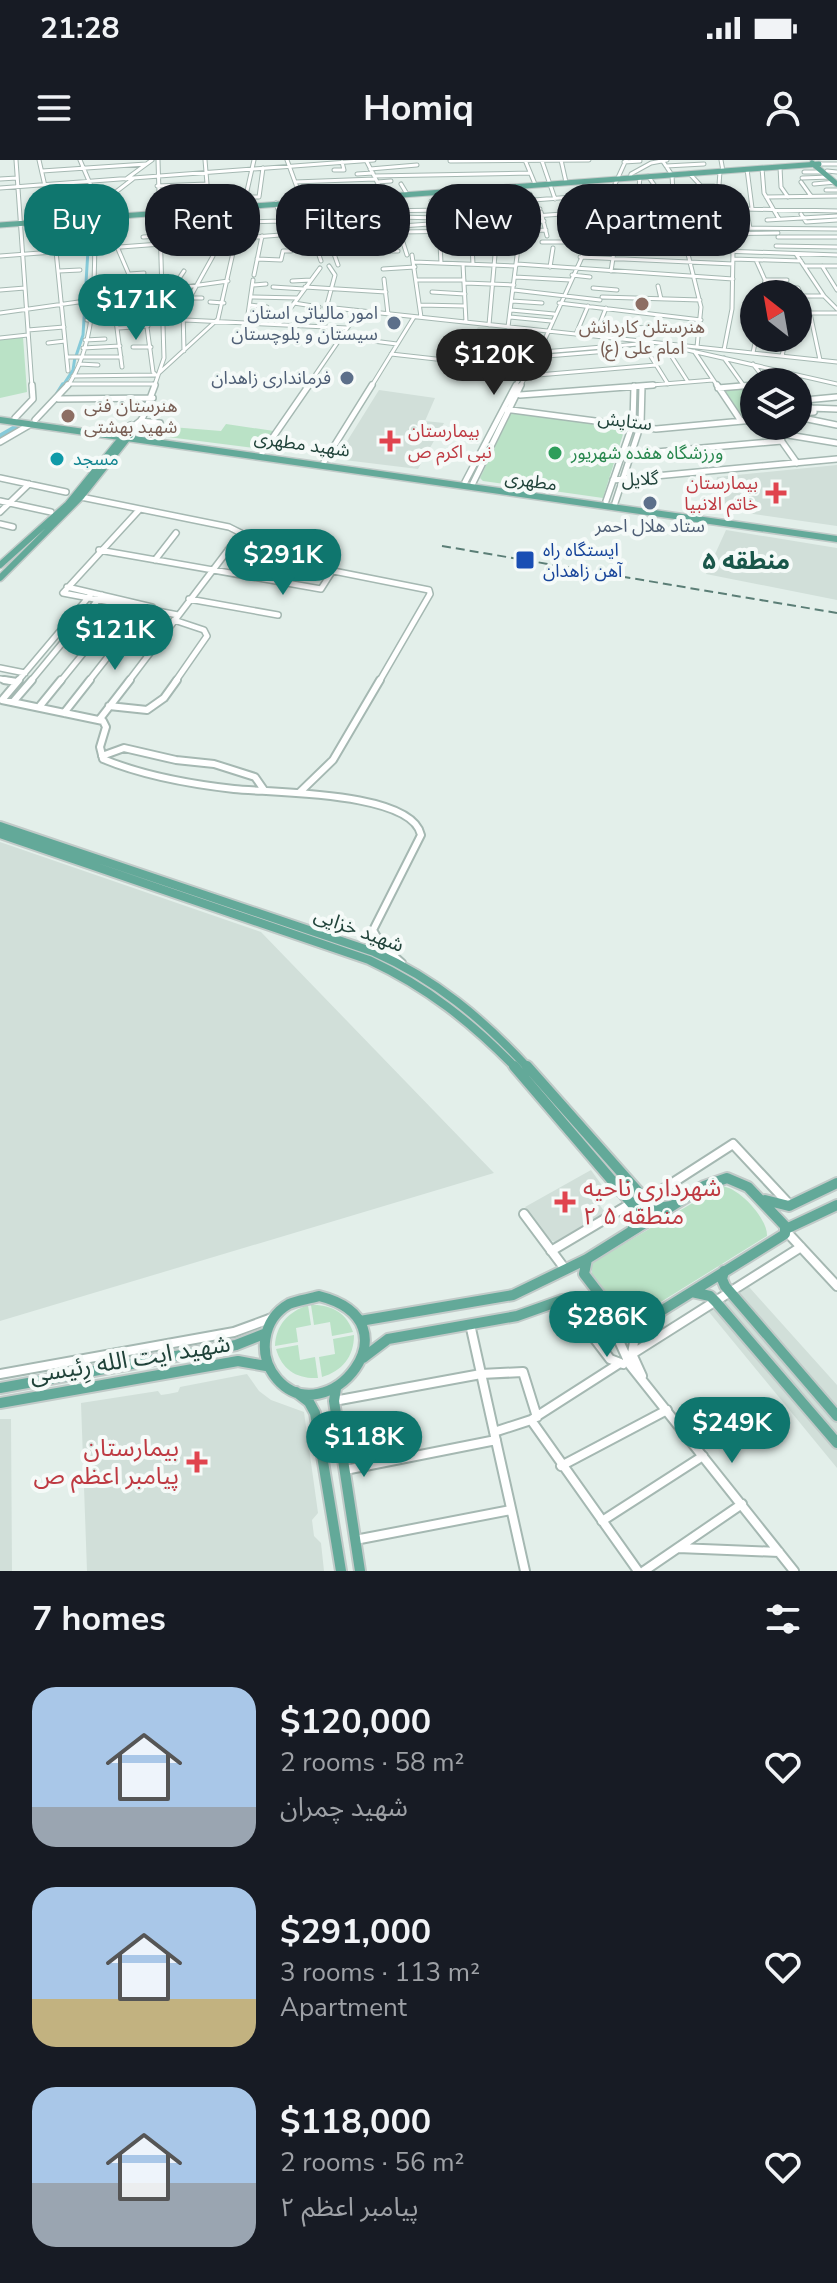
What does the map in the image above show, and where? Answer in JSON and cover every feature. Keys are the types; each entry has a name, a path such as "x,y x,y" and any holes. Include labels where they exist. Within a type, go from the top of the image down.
{"main road":[{"path":"535,184 780,167 811,162 837,182"},
{"path":"825,172 837,182"},
{"path":"260,204 276,203"},
{"path":"0,225 24,224"},
{"path":"0,418 33,422"},
{"path":"0,418 127,436"},
{"name":"مطهری","path":"33,422 44,426 837,536"},
{"path":"0,578 81,497 127,436"},
{"path":"0,565 68,504 127,436"},
{"name":"شهید مطهری","path":"260,454 610,503"},
{"name":"شهید خزایی","path":"0,826 402,963 449,994 499,1036 646,1200"},
{"name":"شهید خزایی","path":"0,834 369,960 411,979 468,1022 513,1065 632,1203"},
{"path":"360,1321 513,1295 587,1259 718,1180 727,1178 748,1187 767,1202 790,1206 837,1183"},
{"path":"748,1187 786,1230"},
{"path":"646,1200 654,1208 671,1206"},
{"path":"632,1203 640,1217 632,1230"},
{"path":"587,1259 584,1274 600,1298 625,1325 637,1324 786,1230 837,1205"},
{"path":"724,1271 722,1279 730,1293 837,1416"},
{"path":"691,1292 710,1296 716,1302 837,1443"},
{"path":"341,1571 315,1413 309,1402 273,1377 263,1354 264,1334 272,1318 293,1302 319,1296 343,1304 360,1321 364,1333 363,1358"},
{"path":"295,1391 323,1392 336,1388 356,1370 363,1358 388,1339 517,1316 565,1300 600,1298"},
{"name":"شهید ایت الله رِئیسی","path":"0,1388 236,1345 264,1334"},
{"name":"شهید ایت الله رِئیسی","path":"0,1403 238,1361 266,1366"},
{"path":"336,1388 334,1401 360,1571"}],"street":[{"path":"15,418 33,399 16,160"},
{"path":"39,160 45,184"},
{"path":"80,160 90,182"},
{"path":"126,179 152,160"},
{"path":"205,160 207,184"},
{"path":"254,160 249,182 260,182 263,168"},
{"path":"287,160 295,182 530,173"},
{"path":"366,160 378,184"},
{"path":"331,167 342,162 356,164 374,160"},
{"path":"450,162 586,160"},
{"path":"630,178 641,167 665,160 673,184"},
{"path":"720,184 721,160"},
{"path":"785,160 791,166"},
{"path":"157,184 158,161"},
{"path":"472,161 476,168"},
{"path":"525,161 535,184"},
{"path":"542,161 548,183 557,196"},
{"path":"561,161 566,182"},
{"path":"615,184 625,161 640,161"},
{"path":"56,184 305,163 312,168 344,170 342,162"},
{"path":"666,166 705,162"},
{"path":"700,173 705,162"},
{"path":"811,162 837,164"},
{"path":"42,171 114,163 146,164"},
{"path":"333,184 375,178 416,163 418,175"},
{"path":"780,167 781,187 788,197"},
{"path":"762,168 766,197 779,219"},
{"path":"747,169 752,208 799,207 837,216"},
{"path":"234,174 242,173 242,170"},
{"path":"804,172 837,172"},
{"path":"689,173 699,184"},
{"path":"357,174 391,181"},
{"path":"648,176 654,184"},
{"path":"639,184 640,177"},
{"path":"821,211 802,180 830,177"},
{"path":"0,179 17,178"},
{"path":"126,184 134,178"},
{"path":"685,180 695,179"},
{"path":"814,184 837,182"},
{"path":"0,188 24,186"},
{"path":"826,190 837,193"},
{"path":"766,197 837,193"},
{"path":"795,197 806,222 837,216"},
{"path":"410,203 412,210 426,210"},
{"path":"762,208 770,228"},
{"path":"541,211 547,233 541,232"},
{"path":"410,228 557,214"},
{"path":"767,220 803,217"},
{"path":"247,321 257,259 268,228"},
{"path":"750,228 770,228 778,233 837,229"},
{"path":"820,229 824,237"},
{"path":"750,231 837,237"},
{"path":"775,253 778,233"},
{"path":"260,236 276,235"},
{"path":"542,242 557,242"},
{"path":"129,246 145,245"},
{"path":"134,246 137,252"},
{"path":"776,246 837,247"},
{"path":"550,267 553,248"},
{"path":"750,252 837,255"},
{"path":"0,256 23,254"},
{"path":"796,254 837,311"},
{"path":"324,462 391,354 418,317 419,293 410,255"},
{"path":"542,266 545,255"},
{"path":"58,256 70,374"},
{"path":"0,442 33,422 58,399 80,359 85,340 93,256"},
{"path":"123,256 148,326 153,372 156,375"},
{"path":"127,436 140,426 153,398 156,375 164,358 165,319 160,256"},
{"path":"184,351 181,318 212,256"},
{"path":"70,374 156,375 218,319 233,256"},
{"path":"257,259 281,260 282,256"},
{"path":"319,256 321,261"},
{"path":"335,256 338,265"},
{"path":"440,256 441,263"},
{"path":"473,256 473,264"},
{"path":"489,325 495,256"},
{"path":"508,327 518,256"},
{"path":"611,271 613,256"},
{"path":"658,256 666,275"},
{"path":"506,409 656,429 740,420 713,380 698,349 700,300 689,256"},
{"path":"724,350 732,309 733,256"},
{"path":"545,354 540,350 580,257 690,262 756,260 837,266"},
{"path":"756,260 765,280"},
{"path":"383,269 441,263 517,265 733,279"},
{"path":"463,264 466,322"},
{"path":"321,327 335,275 329,266"},
{"path":"822,266 837,290"},
{"path":"279,324 320,268"},
{"path":"59,271 80,270"},
{"path":"179,287 178,280 184,271"},
{"path":"622,282 624,272"},
{"path":"91,281 144,273"},
{"path":"658,275 661,299"},
{"path":"515,277 590,277"},
{"path":"384,279 388,314"},
{"path":"108,280 118,318 122,367"},
{"path":"253,280 266,284"},
{"path":"292,281 311,280"},
{"path":"417,280 494,284 562,296 700,300"},
{"path":"0,313 228,281"},
{"path":"370,286 373,292"},
{"path":"273,287 386,292"},
{"path":"0,290 25,288"},
{"path":"593,288 617,290"},
{"path":"598,307 604,289"},
{"path":"432,292 465,294"},
{"path":"812,296 824,296"},
{"path":"251,297 296,301 308,308 319,307 316,310"},
{"path":"189,298 202,298"},
{"path":"512,301 542,303"},
{"path":"210,302 224,303"},
{"path":"559,303 701,320"},
{"path":"250,305 267,307"},
{"path":"367,312 371,305"},
{"path":"420,305 465,306"},
{"path":"576,334 588,306"},
{"path":"325,307 595,336 642,345 837,362"},
{"path":"595,336 606,308"},
{"path":"511,310 554,314"},
{"path":"88,312 101,311"},
{"path":"260,454 359,311"},
{"path":"812,313 837,311"},
{"path":"262,313 295,312"},
{"path":"510,317 551,321"},
{"path":"87,320 118,318"},
{"path":"676,318 677,330"},
{"path":"165,319 218,319 347,328"},
{"path":"812,322 820,360"},
{"path":"118,328 148,326"},
{"path":"0,338 26,328 64,327"},
{"path":"628,327 699,331"},
{"path":"469,482 547,331"},
{"path":"55,336 65,338"},
{"path":"341,337 398,344"},
{"path":"48,343 65,338"},
{"path":"85,340 105,339"},
{"path":"642,345 668,384"},
{"path":"506,409 514,401 531,365 545,354 642,345 698,349 837,383"},
{"path":"83,348 120,346"},
{"path":"665,346 688,382"},
{"path":"133,347 151,347"},
{"path":"698,349 770,368"},
{"path":"782,356 783,352"},
{"path":"391,354 525,369"},
{"path":"67,358 121,357"},
{"path":"724,358 740,380"},
{"path":"80,359 98,365"},
{"path":"753,364 756,368"},
{"path":"526,376 656,365"},
{"path":"812,377 837,383"},
{"path":"520,395 713,380"},
{"path":"67,384 154,384"},
{"path":"610,503 613,480 632,424 634,386"},
{"path":"610,503 622,480 640,425 642,386"},
{"path":"718,388 740,386"},
{"path":"812,399 837,397"},
{"path":"58,399 153,398"},
{"name":"ستایش","path":"514,401 527,408 584,413 632,424"},
{"path":"812,408 837,409"},
{"path":"812,419 837,425"},
{"path":"115,432 141,420 160,423"},
{"path":"12,434 44,426"},
{"path":"812,439 837,443"},
{"path":"622,455 782,441 797,463"},
{"name":"گلایل","path":"622,480 837,461"},
{"name":"گلایل","path":"613,480 837,461"},
{"path":"0,478 66,492"},
{"path":"0,512 29,484"},
{"path":"81,497 237,530 241,537 211,569 99,720"},
{"path":"0,501 51,512"},
{"path":"109,706 147,710 164,698 207,636 204,630 163,612 65,590 139,510"},
{"path":"0,524 13,527"},
{"path":"155,560 176,533"},
{"path":"99,550 321,589 333,570"},
{"path":"228,550 424,587 430,594 333,760 300,792"},
{"path":"90,595 2,700 99,720 106,727 100,747 102,756 116,766 135,772 234,789 300,792 391,809 409,816 419,825 421,835 372,923 373,934 402,963"},
{"path":"13,702 100,597"},
{"path":"189,599 278,615"},
{"path":"39,707 123,604"},
{"path":"64,713 143,612"},
{"path":"0,668 37,673"},
{"path":"0,679 17,682"},
{"path":"102,756 124,748 176,760 214,764 255,777 264,790"},
{"path":"646,1200 733,1144 790,1206"},
{"path":"551,1251 632,1203"},
{"path":"524,1214 565,1269"},
{"path":"786,1230 837,1286"},
{"path":"632,1354 801,1247"},
{"path":"565,1300 610,1359 624,1364 643,1379 794,1571"},
{"path":"615,1315 624,1364"},
{"path":"0,1374 234,1332 272,1318"},
{"path":"470,1324 525,1571"},
{"path":"637,1324 632,1354 643,1379"},
{"path":"345,1470 495,1436 534,1419 624,1364"},
{"path":"334,1401 481,1374 523,1372 534,1419 561,1466 641,1571 742,1504"},
{"path":"561,1466 667,1410"},
{"path":"602,1521 703,1456"},
{"path":"355,1540 511,1510"},
{"path":"678,1548 780,1552"}],"shaded area":[{"path":"478,327 536,333 524,359 463,352"},
{"name":"بیمارستان نبی اکرم ص","path":"379,390 435,398 425,421 444,423 418,469 336,459"},
{"name":"بیمارستان خاتم الانبیا","path":"837,465 837,526 711,508 717,477"},
{"path":"726,530 837,548 837,600 706,574"},
{"path":"0,842 261,932 494,1173 0,1321"},
{"name":"شهرداری ناحیه ۲ منطقه ۵","path":"591,1170 606,1191 594,1198 605,1212 555,1242 550,1240 525,1207"},
{"path":"749,1287 837,1385 837,1468 709,1312"},
{"name":"بیمارستان پیامبر اعظم ص","path":"247,1374 259,1391 271,1400 304,1412 318,1513 312,1520 314,1536 321,1543 324,1571 87,1571 81,1403 158,1391 161,1395 168,1394 178,1392 180,1387"},
{"path":"0,1419 11,1419 12,1571 0,1571"}],"green space":[{"path":"23,337 27,392 0,398 0,339"},
{"path":"740,388 740,413 725,390"},
{"name":"ورزشگاه هفده شهریور","path":"512,411 620,424 625,428 603,498 483,481 480,478"},
{"path":"226,424 274,431 261,449 152,435 159,426 221,431"},
{"path":"721,1186 736,1192 751,1205 763,1221 767,1236 635,1318 623,1314 592,1275 592,1263"},
{"path":"308,1305 311,1325 296,1328 298,1342 275,1346 284,1320"},
{"path":"311,1305 337,1311 347,1320 353,1332 332,1336 330,1322 314,1325"},
{"path":"354,1335 346,1362 322,1377 319,1357 335,1354 333,1339"},
{"path":"298,1345 300,1360 315,1357 318,1378 297,1375 282,1363 276,1349"}],"waterway":[{"path":"85,299 88,256"},
{"path":"76,356 83,335 85,303"},
{"path":"62,387 73,370 75,357"},
{"path":"58,393 63,385"},
{"path":"0,436 16,427"}],"railway":[{"path":"442,546 837,613"}],"place":[{"name":"هنرستلن کاردانش امام علی (ع)","path":"642,304"},
{"name":"امور مالیاتی استان سیستان و بلوچستان","path":"394,323"},
{"name":"فرمانداری زاهدان","path":"347,378"},
{"name":"هنرستان فنی شهید بهشتی","path":"68,416"},
{"name":"بیمارستان نبی اکرم ص","path":"390,441"},
{"name":"ورزشگاه هفده شهریور","path":"555,453"},
{"name":"مسجد","path":"57,459"},
{"name":"بیمارستان خاتم الانبیا","path":"776,493"},
{"name":"ستاد هلال احمر","path":"650,503"},
{"name":"ایستگاه راه آهن زاهدان","path":"525,560"},
{"name":"شهرداری ناحیه ۲ منطقه ۵","path":"565,1202"},
{"name":"بیمارستان پیامبر اعظم ص","path":"197,1462"}],"district":[{"name":"منطقه ۵","path":"746,561"}]}
